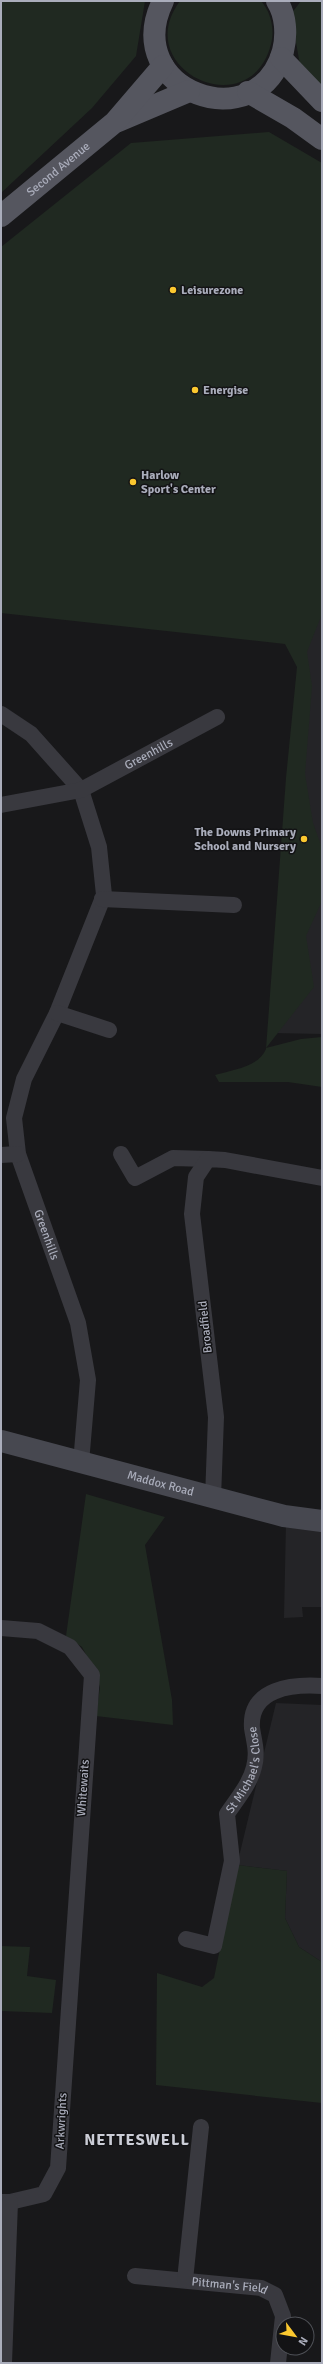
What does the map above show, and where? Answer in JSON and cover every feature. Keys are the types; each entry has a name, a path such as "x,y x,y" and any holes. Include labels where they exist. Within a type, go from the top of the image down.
{"main road":[{"path":"163,1 155,24 155,39 163,66 175,81 189,91 216,99 233,98 248,92 269,77 281,58 286,30 279,2"},
{"path":"281,58 322,101"},
{"name":"Second Avenue","path":"1,216 115,122 163,66"},
{"name":"Second Avenue","path":"115,122 189,91"},
{"path":"248,92 292,118 322,139"}],"street":[{"name":"Greenhills","path":"1,714 31,734 81,790 99,847 104,895 57,1013 24,1079 14,1118 18,1154 78,1323 88,1380 81,1463"},
{"name":"Greenhills","path":"1,805 81,790 217,717"},
{"path":"102,900 234,905"},
{"path":"57,1013 109,1030"},
{"path":"1,1155 18,1154"},
{"path":"121,1154 134,1178 173,1158 226,1160 322,1178"},
{"name":"Broadfield","path":"208,1159 196,1177 192,1214 216,1417 213,1498"},
{"name":"Maddox Road","path":"1,1441 284,1516 322,1521"},
{"name":"Whitewaits","path":"1,1628 38,1631 70,1647 92,1675 68,2009"},
{"name":"St Michael's Close","path":"186,1939 214,1946 232,1861 227,1814 248,1783 254,1767 257,1747 252,1727 255,1710 266,1694 282,1688 307,1685 322,1686"},
{"name":"Arkwrights","path":"4,2363 6,2202 44,2194 58,2168 68,2009"},
{"name":"Pittman's Field","path":"185,2280 201,2127"},
{"name":"Pittman's Field","path":"135,2276 261,2288 275,2295 283,2316 278,2363"}],"shaded area":[{"path":"1,1 145,1 136,56 92,108 1,193"},
{"path":"180,1 261,1 270,16 273,33 271,44 259,69 241,82 220,85 198,79 181,66 170,48 168,26"},
{"path":"301,1 322,1 322,90 300,65 291,14"},
{"path":"269,132 322,163 322,614 307,652 312,686 305,774 313,823 322,848 322,901 306,936 314,987 266,1048 286,778 297,667 285,644 1,613 1,247 131,143"},
{"name":"The Downs Primary School and Nursery","path":"322,554 322,1034 272,1033 300,645"},
{"path":"322,1037 322,1087 288,1082 219,1082 215,1075 251,1064 262,1055 266,1048 301,1039"},
{"path":"86,1494 165,1517 145,1545 172,1700 173,1725 96,1716 100,1687 91,1664 82,1647 66,1636"},
{"path":"286,1522 322,1528 322,1607 302,1607 303,1617 284,1618"},
{"path":"276,1703 322,1705 322,1962 299,1947 285,1918 287,1871 237,1865"},
{"path":"237,1865 287,1871 285,1918 299,1947 322,1962 322,2103 156,2085 157,1973 202,1987 214,1978"},
{"path":"1,1946 30,1947 27,1976 56,1980 52,2013 1,2011"}],"place":[{"name":"Leisurezone","path":"173,290"},
{"name":"Energise","path":"195,390"},
{"name":"Harlow Sport's Center","path":"133,482"},
{"name":"The Downs Primary School and Nursery","path":"304,839"}],"district":[{"name":"NETTESWELL","path":"137,2139"}]}
